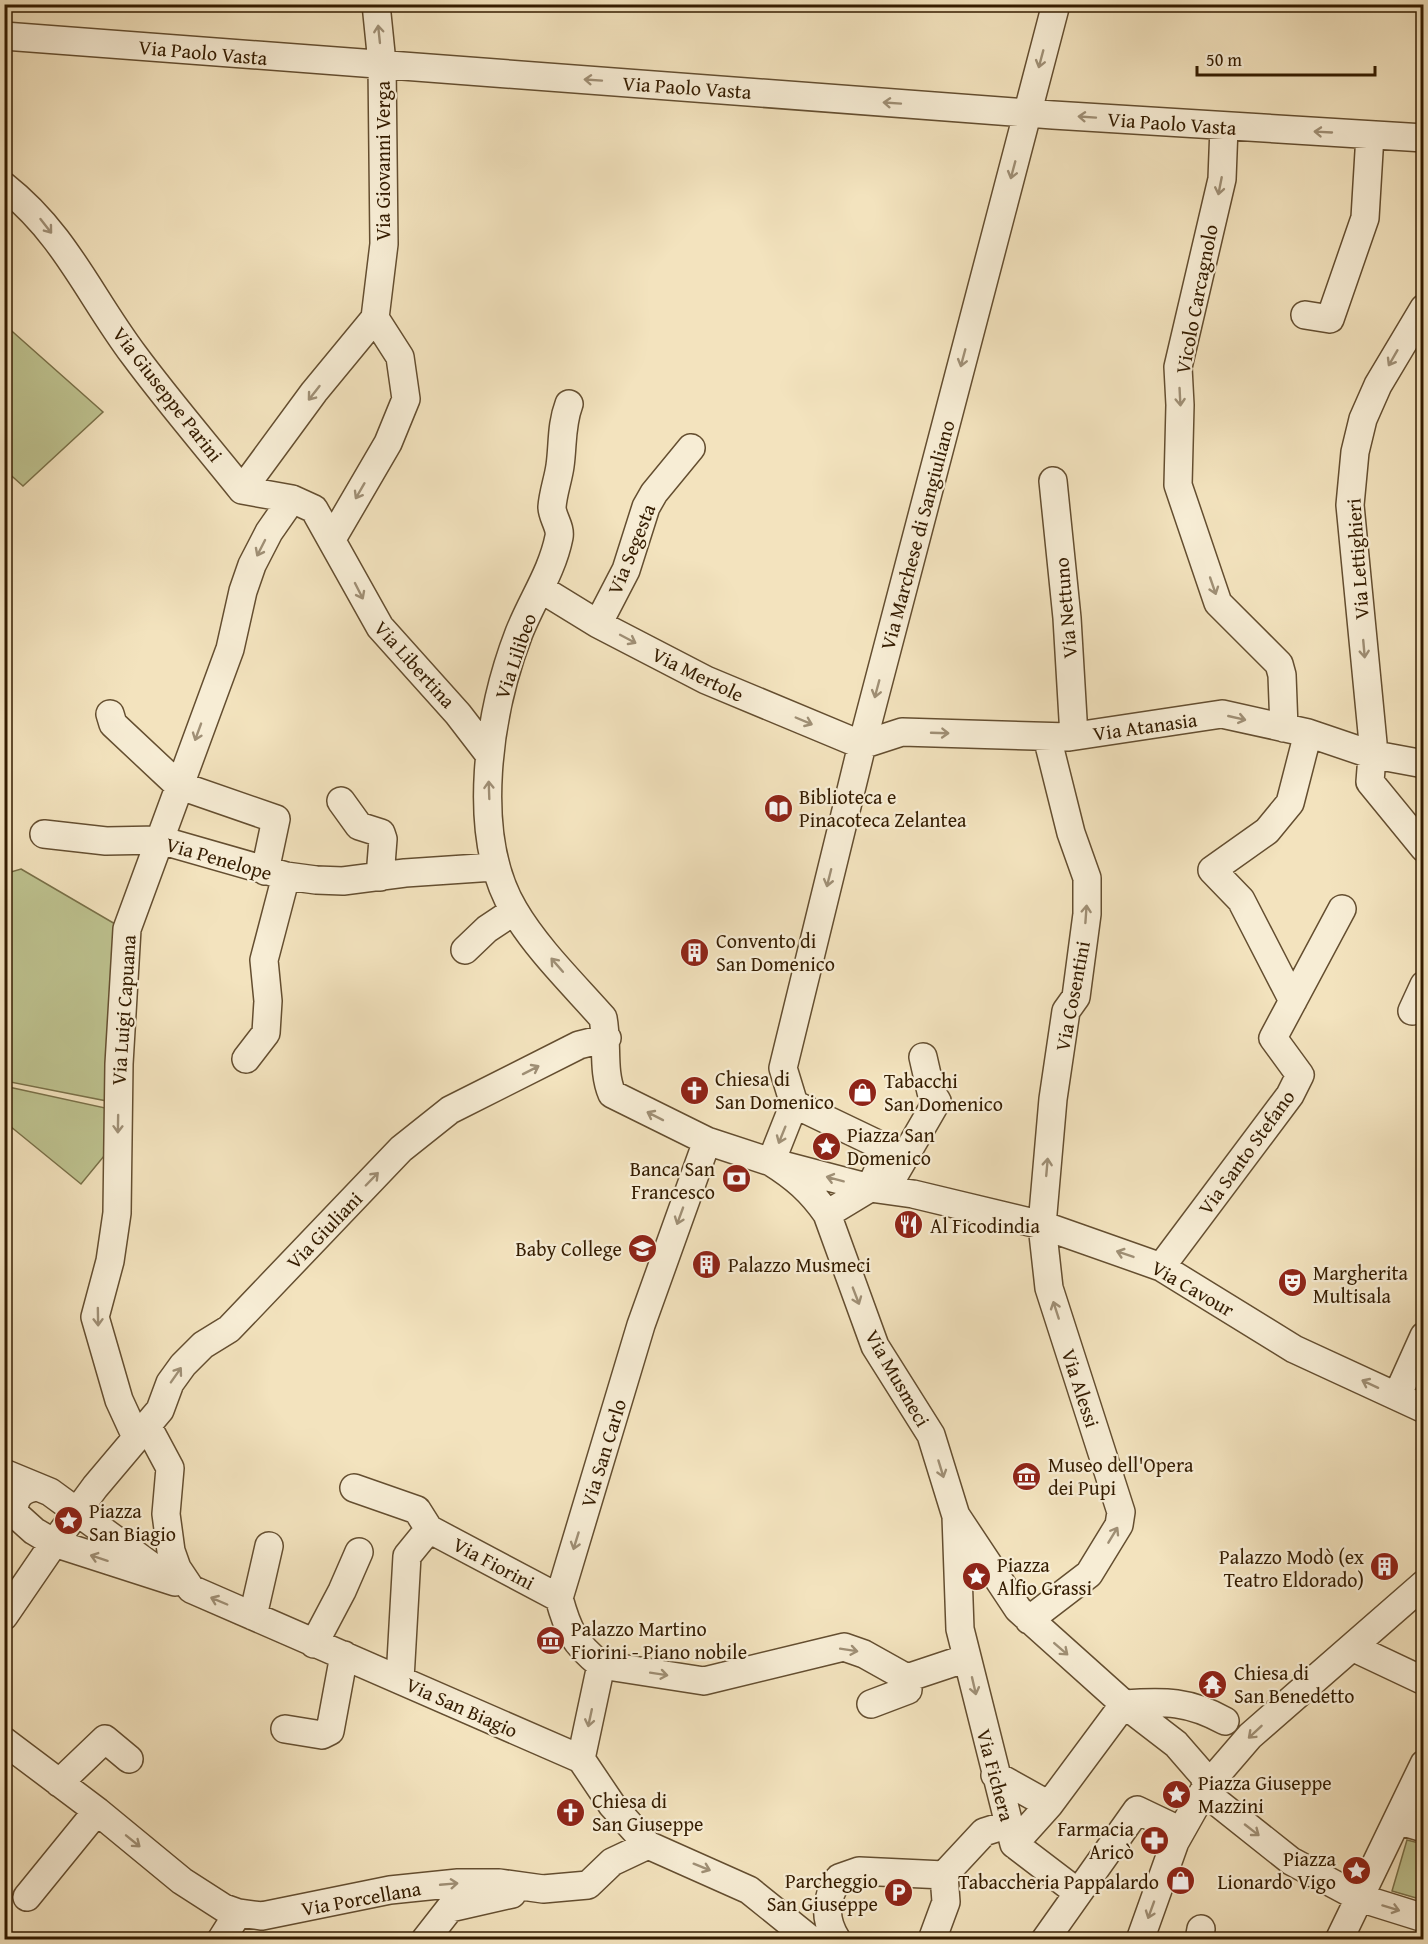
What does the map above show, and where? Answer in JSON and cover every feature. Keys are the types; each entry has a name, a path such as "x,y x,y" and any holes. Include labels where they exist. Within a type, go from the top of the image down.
{"street":[{"name":"Via Giovanni Verga","path":"375,318 384,243 382,63 376,4"},
{"name":"Via Marchese di Sangiuliano","path":"794,1104 783,1068 862,745 1056,4"},
{"name":"Via Paolo Vasta","path":"4,36 323,62 382,63 1028,113 1424,138"},
{"name":"Vicolo Carcagnolo","path":"1224,127 1222,179 1178,367 1178,485 1218,603 1279,664 1296,731 1290,803 1267,831 1212,870 1241,900 1293,1001"},
{"path":"1305,315 1330,319 1365,218 1370,135"},
{"name":"Via Giuseppe Parini","path":"4,186 32,207 74,261 133,354 242,490"},
{"name":"Via Lettighieri","path":"1424,308 1378,385 1363,419 1355,452 1350,505 1373,743 1370,754 1370,782 1424,848"},
{"path":"375,318 400,357 406,399 388,442 332,539 314,509 292,499 242,490 314,392 375,318"},
{"name":"Via Lilibeo","path":"569,404 563,420 560,464 552,509 560,534 541,589 519,633 497,707 488,753 494,867 514,911 603,1018 607,1038 608,1083 612,1094 707,1141"},
{"name":"Via Segesta","path":"598,624 626,570 646,507 654,493 691,448"},
{"name":"Via Nettuno","path":"1053,481 1067,618 1074,736"},
{"name":"Via Luigi Capuana","path":"141,1431 119,1400 95,1317 110,1261 117,1213 119,1064 128,929 178,785 230,649 252,565 269,532 292,499"},
{"name":"Via Libertina","path":"332,539 380,627 458,714 488,753"},
{"name":"Via Mertole","path":"541,589 598,624 706,680 862,745"},
{"path":"110,714 114,724 178,785 276,819 275,873"},
{"name":"Via Atanasia","path":"862,745 902,732 1074,736 1222,714 1296,731 1370,754 1424,764"},
{"name":"Via Cosentini","path":"1042,1225 1053,1099 1066,1011 1076,997 1087,914 1087,878 1071,833 1047,736"},
{"path":"340,801 359,826 381,833 383,840 380,877"},
{"name":"Via Penelope","path":"44,834 106,841 159,840 275,873 343,881 417,872 494,867"},
{"name":"Via Penelope","path":"246,1059 266,1033 268,1000 264,960 275,873"},
{"name":"Via Santo Stefano","path":"1161,1267 1258,1140 1295,1085 1300,1075 1273,1038 1342,909"},
{"path":"465,950 487,929 514,911"},
{"path":"1412,1011 1424,985"},
{"name":"Via Giuliani","path":"4,1616 95,1486 160,1410 170,1383 183,1365 203,1345 229,1329 401,1149 450,1110 579,1045 607,1038"},
{"path":"707,1141 771,1162 798,1179 815,1197 827,1215 877,1189 937,1101 931,1092 923,1057"},
{"path":"771,1162 794,1104 888,1149 877,1189"},
{"name":"Via San Carlo","path":"559,1598 641,1325 707,1141"},
{"name":"Via Cavour","path":"771,1162 877,1189 913,1194 1042,1225 1161,1267 1294,1349 1424,1409"},
{"name":"Via Musmeci","path":"827,1215 834,1241 875,1346 931,1435 956,1516"},
{"name":"Via Alessi","path":"1024,1615 1089,1574 1119,1525 1121,1512 1049,1288 1042,1225"},
{"path":"1397,1396 1424,1336"},
{"path":"141,1431 170,1468 166,1514 171,1551 183,1586"},
{"path":"4,1473 50,1492 183,1586"},
{"path":"37,1487 27,1488 19,1494 9,1508 33,1531 54,1543 183,1586"},
{"name":"Via Fiorini","path":"354,1488 417,1510 429,1529 559,1598"},
{"path":"956,1516 1024,1615 1125,1704 1176,1744 1212,1787 1291,1861 1360,1898 1424,1918"},
{"name":"Via Fichera","path":"956,1516 960,1629 1011,1834 1077,1892"},
{"name":"Via Fiorini","path":"400,1679 407,1556 429,1529"},
{"path":"253,1616 269,1546"},
{"path":"314,1644 342,1591 359,1552"},
{"name":"Via San Biagio","path":"183,1586 581,1759"},
{"path":"1140,1940 1178,1836 1251,1736 1416,1590"},
{"path":"559,1598 567,1628 579,1647 601,1665 704,1681 844,1647 864,1654 907,1678 967,1658"},
{"path":"1352,1647 1424,1681"},
{"path":"285,1729 322,1735 330,1731 344,1655"},
{"path":"601,1665 581,1759 612,1805 648,1845 749,1890 811,1940"},
{"path":"871,1704 908,1690 907,1678"},
{"path":"1125,1704 1177,1703 1198,1706 1225,1721"},
{"path":"932,1940 946,1902 944,1875 984,1832 1011,1834 1049,1805 1125,1704"},
{"path":"59,1783 105,1739 129,1759"},
{"name":"Via Porcellana","path":"7,1748 97,1810 182,1881 224,1908 238,1913 262,1916 390,1890 458,1883 499,1882 543,1889 588,1885 612,1862 648,1845"},
{"path":"1339,1940 1424,1764"},
{"path":"995,1774 1049,1805"},
{"path":"27,1897 97,1810"},
{"path":"1045,1940 1137,1810 1178,1836"},
{"path":"1399,1814 1424,1828"},
{"path":"837,1940 828,1927 826,1914 832,1888 839,1878 859,1872 944,1875"},
{"path":"425,1940 450,1908 543,1889"},
{"path":"221,1940 238,1913"}],"green space":[{"path":"5,325 103,412 23,486 5,470"},
{"path":"21,869 122,928 112,1102 5,1081 4,874"},
{"path":"4,1086 110,1109 109,1150 81,1184 5,1122"},
{"path":"1407,1840 1423,1844 1423,1900 1392,1891"}],"place":[{"name":"Biblioteca e Pinacoteca Zelantea","path":"778,808"},
{"name":"Convento di San Domenico","path":"695,952"},
{"name":"Chiesa di San Domenico","path":"694,1090"},
{"name":"Tabacchi San Domenico","path":"863,1092"},
{"name":"Piazza San Domenico","path":"826,1146"},
{"name":"Banca San Francesco","path":"736,1179"},
{"name":"Al Ficodindia","path":"909,1225"},
{"name":"Baby College","path":"643,1248"},
{"name":"Palazzo Musmeci","path":"707,1264"},
{"name":"Margherita Multisala","path":"1292,1283"},
{"name":"Museo dell'Opera dei Pupi","path":"1027,1476"},
{"name":"Piazza San Biagio","path":"68,1521"},
{"name":"Palazzo Modò (ex Teatro Eldorado)","path":"1385,1567"},
{"name":"Piazza Alfio Grassi","path":"976,1576"},
{"name":"Palazzo Martino Fiorini - Piano nobile","path":"550,1640"},
{"name":"Chiesa di San Benedetto","path":"1213,1684"},
{"name":"Piazza Giuseppe Mazzini","path":"1177,1794"},
{"name":"Chiesa di San Giuseppe","path":"571,1812"},
{"name":"Farmacia Aricò","path":"1155,1840"},
{"name":"Piazza Lionardo Vigo","path":"1357,1870"},
{"name":"Tabaccheria Pappalardo","path":"1180,1881"},
{"name":"Parcheggio San Giuseppe","path":"899,1892"}]}
